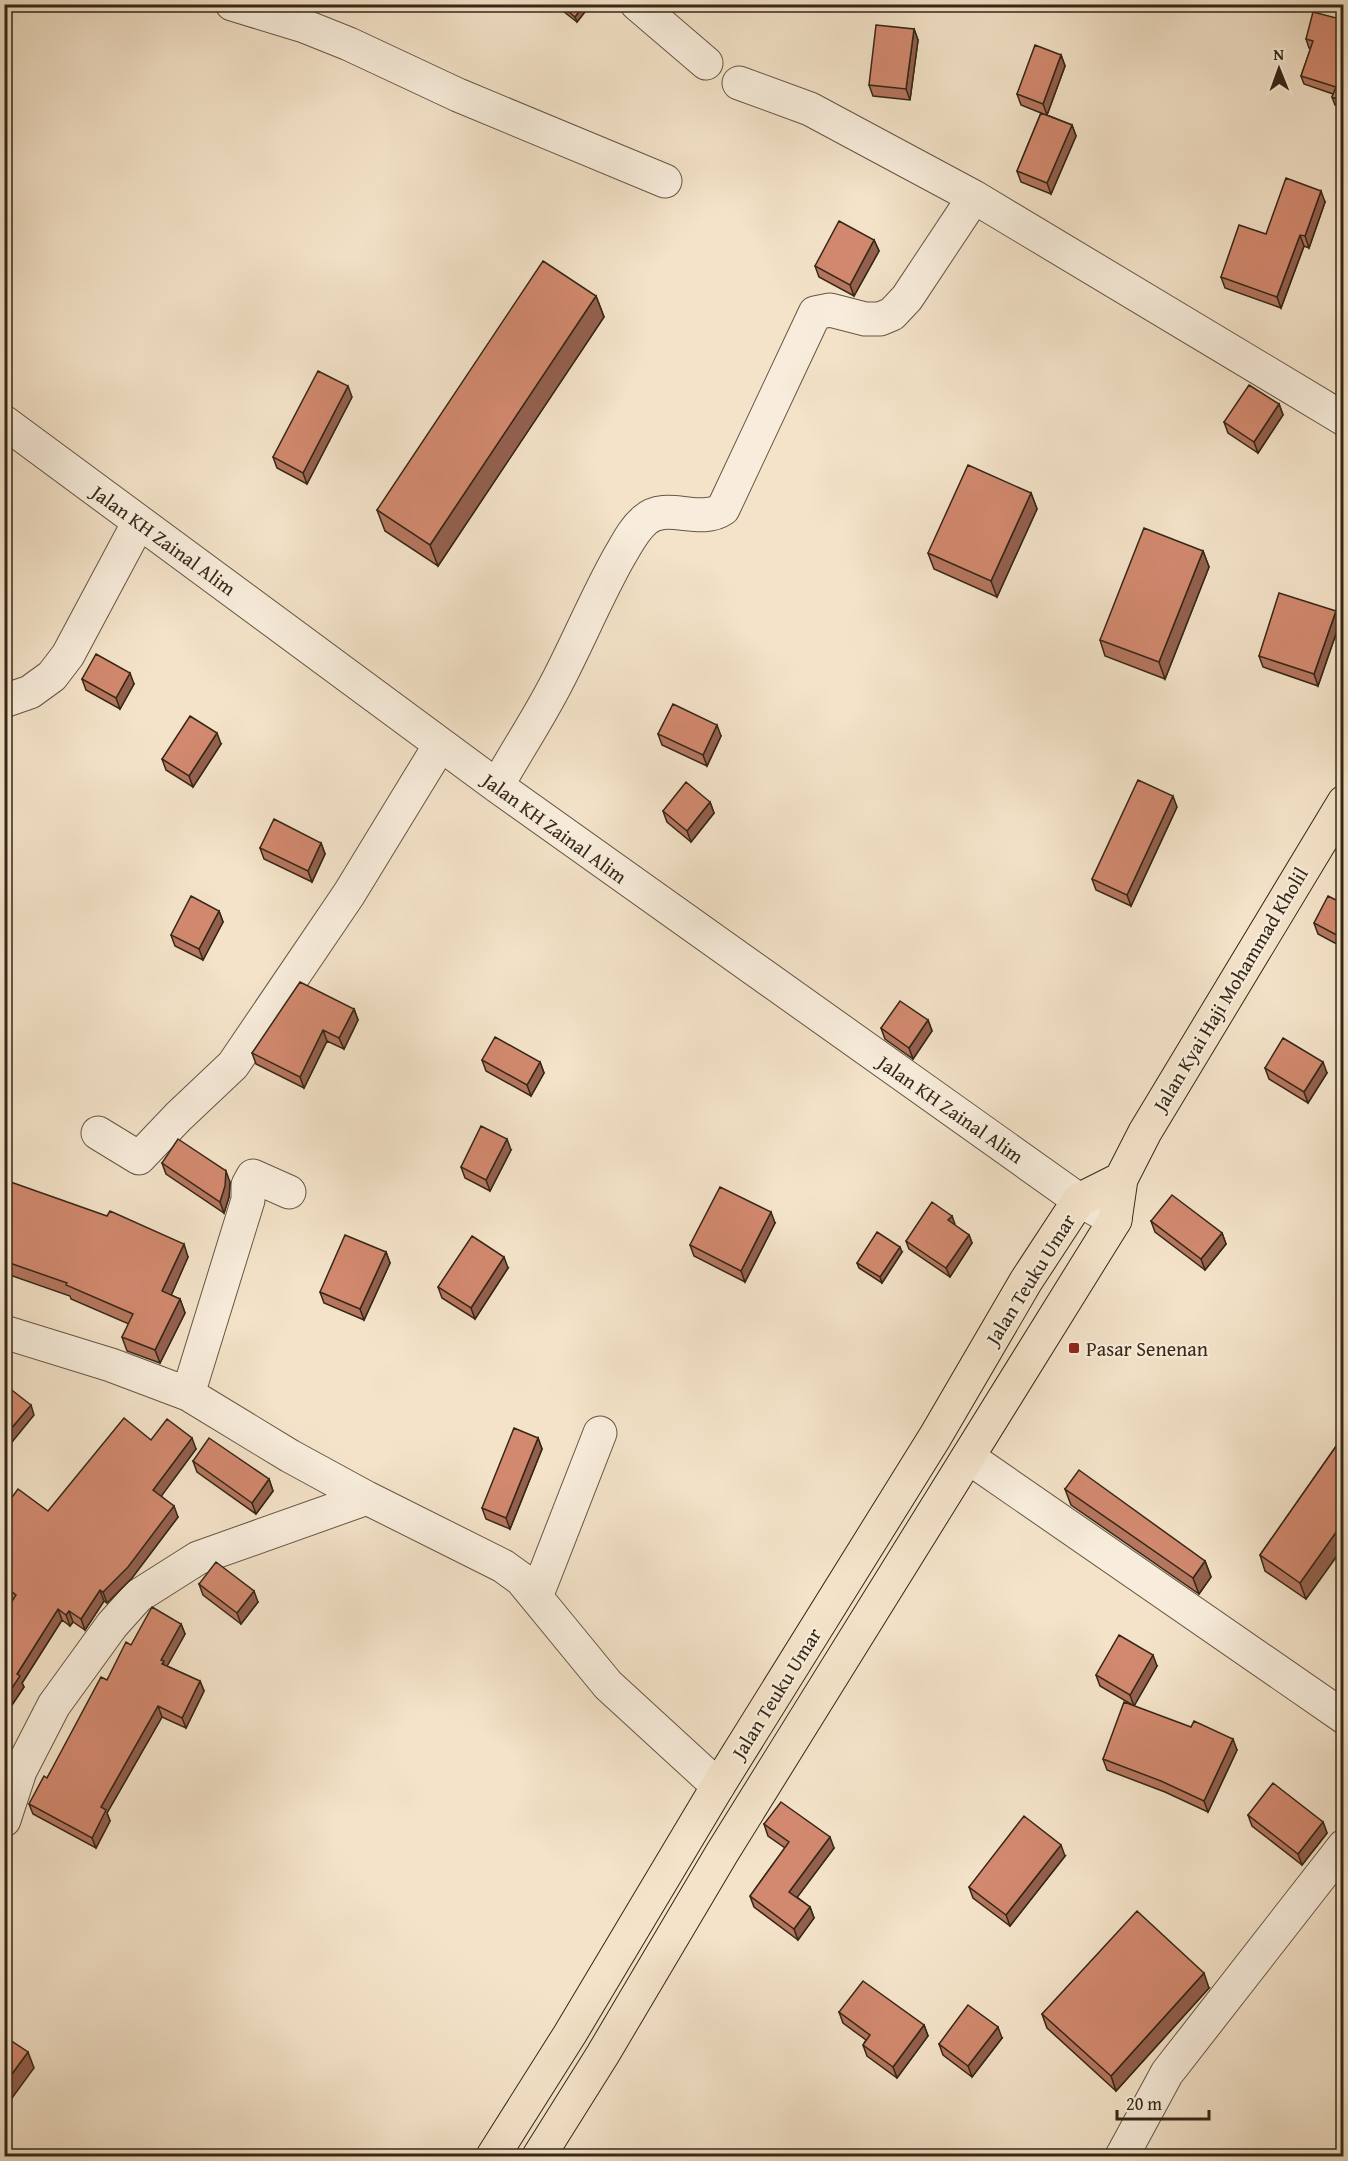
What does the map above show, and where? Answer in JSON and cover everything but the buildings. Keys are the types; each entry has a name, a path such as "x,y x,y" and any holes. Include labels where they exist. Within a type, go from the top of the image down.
{"main road":[{"name":"Jalan Kyai Haji Mohammad Kholil","path":"1121,1179 1145,1132 1338,822"},
{"name":"Jalan Teuku Umar","path":"494,2157 718,1786 935,1437 1026,1281 1079,1200 1121,1179"},
{"name":"Jalan Teuku Umar","path":"539,2157 603,2054 722,1852 1115,1220 1121,1179"},
{"path":"635,1924 670,1940"}],"street":[{"path":"232,4 304,26 349,44 458,95 665,181"},
{"path":"637,4 706,63"},
{"path":"739,83 810,110 974,197 1344,419"},
{"path":"497,786 555,685 607,579 633,533 646,518 661,512 703,516 716,514 723,509 815,313 830,310 865,319 880,319 892,314 907,298 974,197"},
{"name":"Jalan KH Zainal Alim","path":"4,422 497,786 1079,1200 1115,1220"},
{"path":"4,701 30,692 52,676 68,655 139,522"},
{"path":"98,1133 139,1158 233,1065 349,894 440,745"},
{"path":"188,1394 248,1200 248,1185 253,1176 289,1192"},
{"path":"4,1332 111,1365 188,1394 290,1456 367,1498 503,1566 521,1579 608,1685 718,1786"},
{"path":"536,1597 600,1433"},
{"path":"968,1457 1344,1717"},
{"path":"4,1820 20,1771 54,1705 112,1625 138,1596 198,1558 367,1498"},
{"path":"1122,2157 1167,2073 1344,1846"}],"place":[{"name":"Pasar Senenan","path":"1074,1348"}]}
